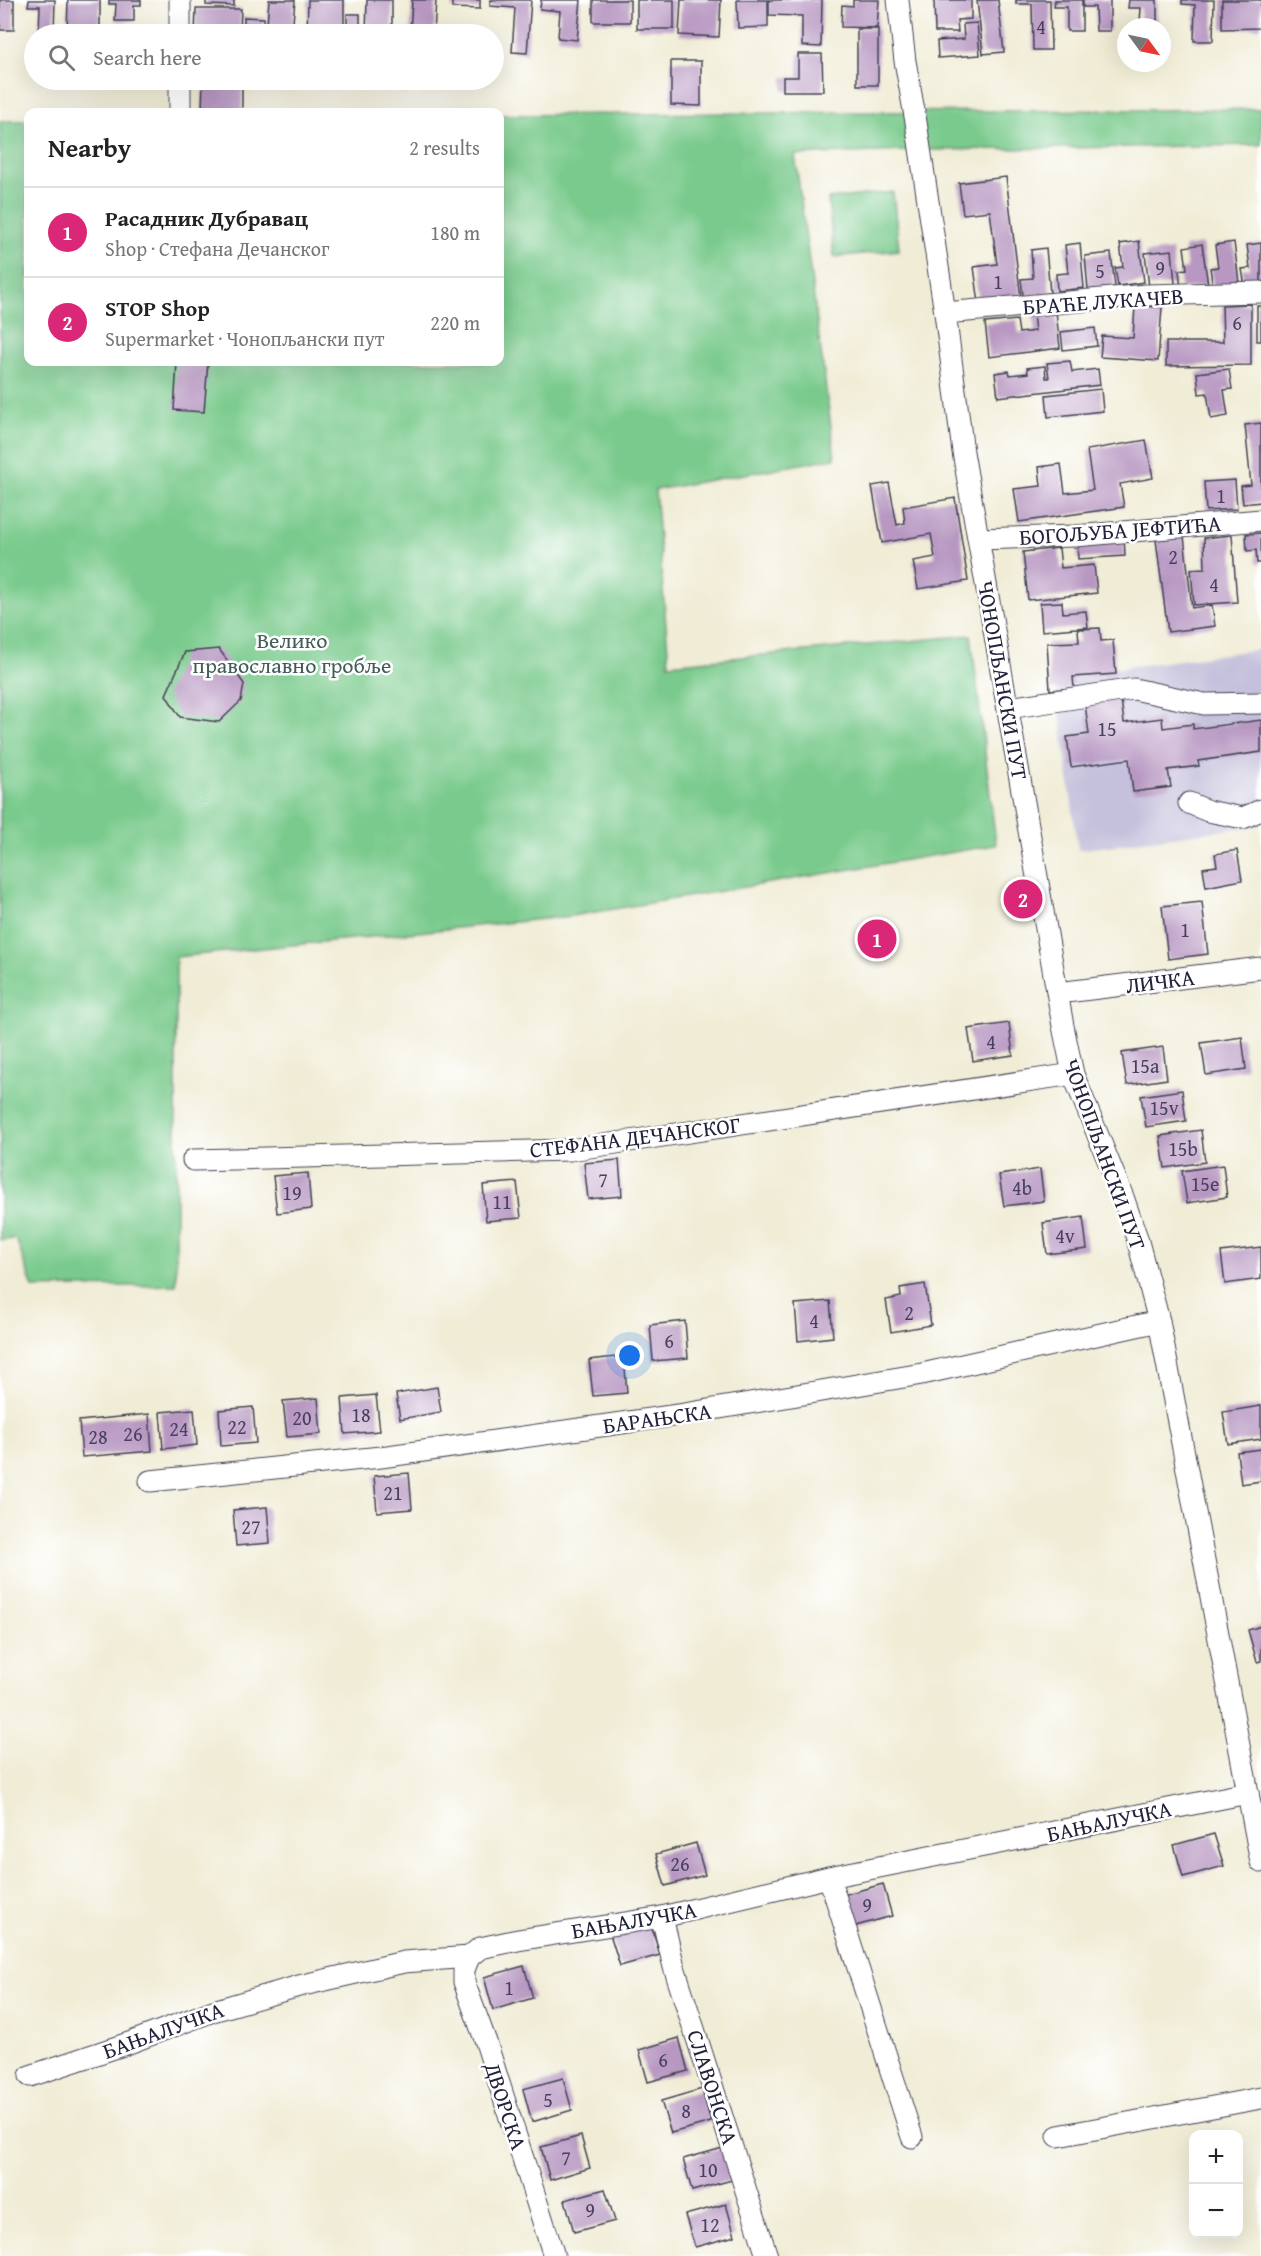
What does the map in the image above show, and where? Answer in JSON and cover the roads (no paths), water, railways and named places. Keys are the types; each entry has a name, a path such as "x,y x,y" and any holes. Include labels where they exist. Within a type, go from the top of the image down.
{"street":[{"path":"180,0 180,24"},
{"name":"ЧОНОПЉАНСКИ ПУТ","path":"898,0 904,61 916,122 945,313 963,452 1063,1026 1073,1074 1123,1197 1137,1238 1159,1322 1261,1862"},
{"path":"180,90 180,108"},
{"name":"БРАЋЕ ЛУКАЧЕВ","path":"945,313 1146,295 1261,292"},
{"name":"БОГОЉУБА ЈЕФТИЋА","path":"979,539 1075,536 1261,520"},
{"path":"1008,708 1134,688 1204,704 1261,703"},
{"path":"1189,803 1208,812 1243,818 1261,810"},
{"name":"ЛИЧКА","path":"1059,993 1261,968"},
{"name":"СТЕФАНА ДЕЧАНСКОГ","path":"193,1160 570,1150 1073,1074"},
{"name":"БАРАЊСКА","path":"150,1481 381,1457 678,1415 922,1374 1159,1322"},
{"name":"БАЊАЛУЧКА","path":"30,2076 129,2043 213,2011 299,1986 404,1962 469,1957 480,1948 518,1940 662,1917 829,1877 1248,1793"},
{"path":"829,1877 912,2137"},
{"name":"СЛАВОНСКА","path":"662,1917 674,1967 767,2256"},
{"name":"ДВОРСКА","path":"469,1957 464,1970 464,1982 486,2042 554,2256"},
{"path":"1058,2136 1261,2098"}],"place":[{"name":"STOP Shop","path":"1023,899"},
{"name":"Расадник Дубравац","path":"877,939"}],"park label":[{"name":"Велико православно гробље","path":"292,652"}]}
